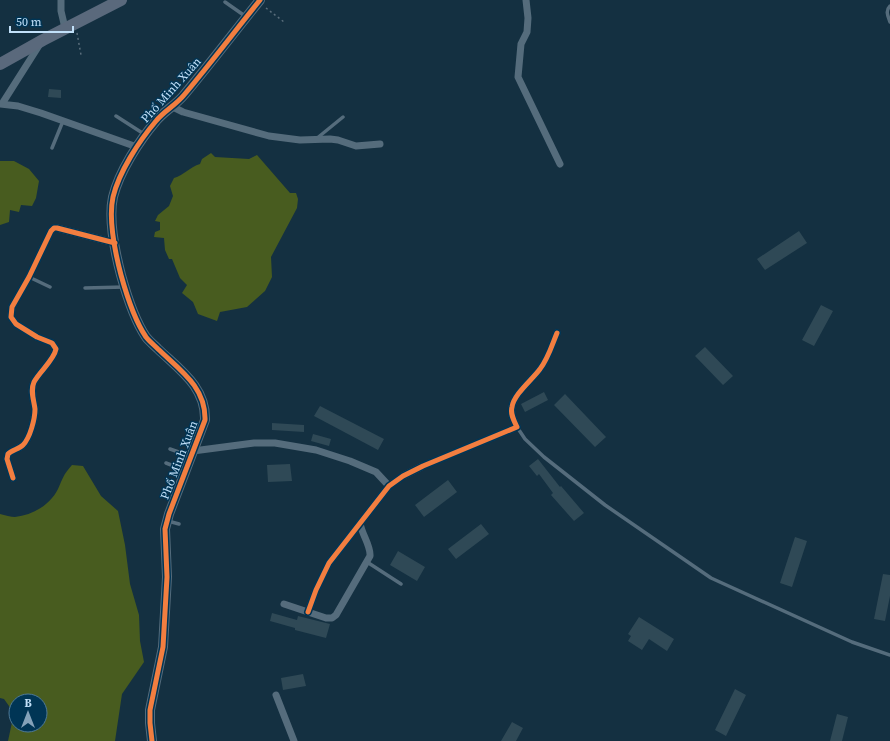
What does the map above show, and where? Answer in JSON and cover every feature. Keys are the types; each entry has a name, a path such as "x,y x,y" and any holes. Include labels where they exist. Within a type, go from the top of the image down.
{"highway":[{"path":"0,64 121,0"}],"street":[{"path":"61,0 63,20 70,26"},
{"path":"526,0 528,18 527,32 521,44 518,77 560,164"},
{"name":"Phố Minh Xuân","path":"152,741 150,710 163,647 167,577 165,529 184,471 205,420 203,400 192,381 144,335 138,323 118,264 111,214 113,197 126,163 156,120 184,95 259,1"},
{"path":"43,40 1,104 18,106 137,147"},
{"path":"172,106 183,112 269,136 300,140 338,140 356,146 380,144"},
{"path":"13,478 7,459 8,454 11,451 23,446 26,442 33,425 35,412 32,392 33,386 55,354 56,348 52,343 38,337 16,324 11,317 12,307 29,277 51,231 54,228 115,242"},
{"path":"308,612 316,590 329,563 389,486 403,476 422,466 517,427 511,408 514,400 540,369 548,356 557,333"},
{"path":"192,454 254,443 275,443 316,450 350,461 376,472 389,486"},
{"path":"284,604 326,618 332,618 336,614 370,556 371,550 362,533 360,523"},
{"path":"276,695 294,741"}],"lane":[{"path":"225,2 246,16"},
{"path":"890,6 887,13 890,22"},
{"path":"116,116 145,135"},
{"path":"315,139 343,117"},
{"path":"52,148 63,121"},
{"path":"29,277 50,287"},
{"path":"85,288 125,287"},
{"path":"517,427 525,439 544,457 604,505 711,578 852,642 890,655"},
{"path":"170,449 192,454"},
{"path":"166,463 184,471"},
{"path":"167,520 180,524"},
{"path":"367,562 401,584"}],"path":[{"path":"259,1 284,22"},
{"path":"70,26 81,55"}],"shaded area":[{"path":"211,153 215,157 249,159 257,155 290,193 296,193 298,199 297,208 271,257 272,277 265,291 247,307 220,312 217,321 198,314 193,302 182,293 187,285 180,278 172,259 169,259 165,250 164,238 154,237 155,232 160,230 160,222 155,221 158,215 169,206 173,196 170,186 174,178 200,164 202,159"},
{"path":"0,161 14,161 29,169 39,181 36,198 32,206 21,205 19,212 10,210 9,222 0,225"},
{"path":"72,465 83,466 101,496 118,511 125,545 130,584 139,615 140,641 144,662 122,694 115,741 8,741 10,733 48,733 48,693 8,693 8,705 4,699 0,698 0,514 15,517 22,516 40,508 55,495"}],"building":[{"path":"49,89 61,90 61,98 48,97"},
{"path":"799,231 807,243 765,270 757,259"},
{"path":"821,305 833,311 814,346 802,340"},
{"path":"705,347 733,376 723,385 695,356"},
{"path":"544,392 548,400 525,412 521,404"},
{"path":"565,394 606,437 595,447 554,405"},
{"path":"320,406 384,439 378,450 314,416"},
{"path":"272,423 304,425 304,432 272,430"},
{"path":"313,434 331,439 329,446 311,441"},
{"path":"538,459 560,487 561,486 584,513 574,521 551,495 553,493 539,474 537,476 529,466"},
{"path":"290,464 292,481 268,482 267,465"},
{"path":"448,480 457,492 424,517 415,505"},
{"path":"481,524 489,534 456,559 448,549"},
{"path":"795,537 807,541 792,587 780,583"},
{"path":"398,551 425,567 417,581 390,565"},
{"path":"883,574 890,575 890,596 885,621 874,619"},
{"path":"272,613 297,620 298,616 330,624 326,638 295,630 295,628 270,621"},
{"path":"639,617 674,639 667,651 649,639 642,650 628,641 631,636 628,634"},
{"path":"303,674 306,686 283,690 281,678"},
{"path":"735,689 746,695 726,736 715,730"},
{"path":"837,714 848,717 842,741 830,741"},
{"path":"512,722 523,728 516,741 501,741"}],"cycle path":[{"path":"152,741 150,710 163,647 167,577 165,529 169,514 205,420 204,408 196,389 183,372 146,337 131,307 121,275 113,236 111,216 113,197 120,177 130,157 143,138 159,117 184,95 260,0"},
{"path":"13,478 7,459 8,454 21,446 28,438 35,413 32,392 33,385 53,357 56,349 52,343 37,337 16,324 11,317 12,307 29,277 51,231 54,228 115,243"},
{"path":"308,612 316,590 329,563 389,486 403,476 423,466 517,427 512,412 513,402 543,365 550,352 557,333"}]}
